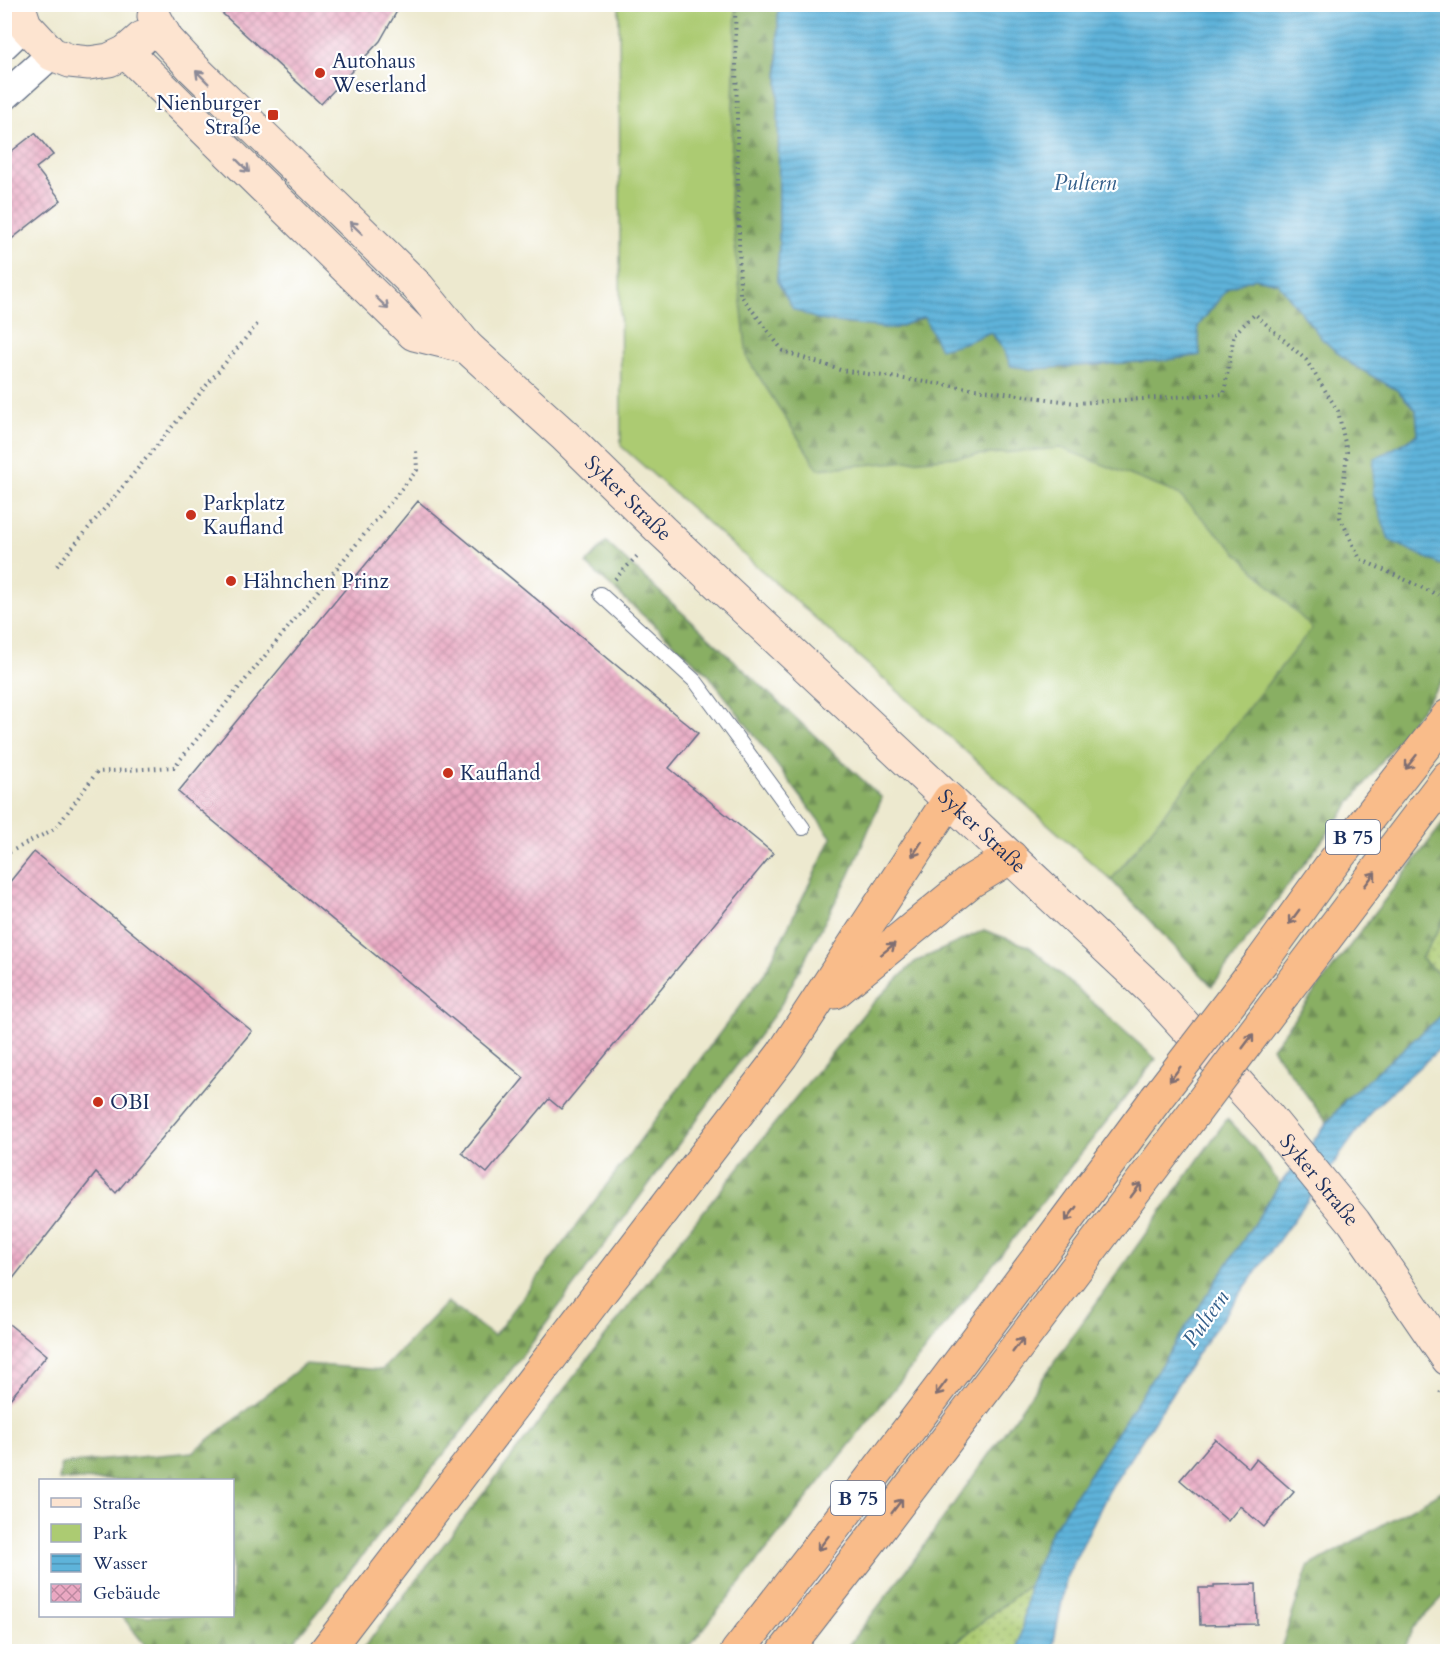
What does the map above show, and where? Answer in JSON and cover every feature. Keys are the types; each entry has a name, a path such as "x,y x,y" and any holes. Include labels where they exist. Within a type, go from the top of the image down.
{"highway":[{"name":"B 75","path":"737,1652 977,1342 1330,867 1448,716"},
{"name":"B 75","path":"784,1652 1448,777"},
{"path":"325,1652 775,1065 949,800"},
{"path":"811,1012 971,881 1011,857"}],"main road":[{"path":"16,25 52,54 70,61 89,63 109,60 126,52 147,31 155,10"},
{"name":"Syker Straße","path":"155,10 167,40 418,287 467,347 564,435 662,531 1152,990 1268,1117 1354,1222 1448,1359"},
{"name":"Syker Straße","path":"126,52 414,334 467,347"}],"street":[{"path":"4,97 52,54"}],"lane":[{"path":"600,594 696,682 803,828"}],"path":[{"path":"735,4 740,294 783,351 840,370 1076,403 1224,394 1234,334 1255,314 1306,360 1338,411 1347,452 1341,517 1360,559 1438,595"},
{"path":"57,566 259,322"},
{"path":"4,855 56,828 97,772 174,767 417,470 416,450"},
{"path":"600,594 662,531"}],"green space":[{"path":"619,5 736,5 730,200 747,358 818,469 1061,448 1178,494 1312,628 1111,880 621,446"},
{"path":"736,5 778,5 779,249 777,281 893,329 925,317 964,343 991,332 1003,348 1011,366 1033,369 1166,360 1200,355 1198,326 1228,288 1255,278 1278,283 1323,340 1351,364 1397,390 1416,410 1418,434 1374,459 1441,565 1447,561 1447,675 1212,986 1111,880 1311,628 1061,448 818,469 747,358 730,200"},
{"path":"606,542 882,798 850,874 779,1008 520,1359 286,1651 143,1651 145,1645 123,1617 234,1617 234,1479 59,1479 61,1464 193,1452 305,1364 382,1370 447,1302 494,1336 766,971 832,838 708,674 586,564"},
{"path":"1447,818 1447,916 1421,958 1447,982 1447,1011 1346,1099 1327,1123 1272,1048"},
{"path":"1447,916 1447,982 1421,958"},
{"path":"984,930 1030,947 1156,1059 686,1651 361,1651 677,1244 869,1007 915,962"},
{"path":"1227,1119 1253,1147 1280,1184 1048,1537 1029,1585 944,1651 843,1652 908,1568"},
{"path":"1447,1488 1447,1593 1412,1629 1404,1651 1280,1651 1308,1567"},
{"path":"1029,1585 1018,1651 944,1652"}],"water":[{"name":"Pultern","path":"778,5 1447,5 1447,561 1441,565 1389,540 1373,493 1374,459 1418,434 1416,410 1397,390 1351,364 1323,340 1278,283 1255,278 1228,288 1198,326 1200,355 1166,360 1033,369 1011,366 1003,348 991,332 964,343 940,349 924,317 893,329 819,320 793,309 777,281 779,249"},
{"path":"1447,1011 1447,1042 1373,1109 1199,1351 1109,1491 1067,1576 1052,1651 1018,1652 1029,1585 1048,1537 1280,1184 1346,1099"}],"building":[{"path":"212,4 401,4 380,41 321,104"},
{"path":"35,133 53,155 36,168 61,200 4,245 4,157"},
{"path":"418,501 698,733 669,768 773,853 561,1109 549,1099 487,1173 462,1153 524,1078 178,792"},
{"name":"OBI","path":"34,852 252,1031 116,1193 96,1173 4,1290 4,889"},
{"path":"4,1320 47,1355 4,1406"},
{"path":"1215,1439 1249,1468 1256,1459 1294,1492 1264,1527 1240,1506 1228,1521 1180,1480"},
{"path":"1256,1584 1257,1624 1200,1625 1199,1588 1214,1588 1214,1585"}],"place":[{"name":"Autohaus Weserland","path":"320,73"},
{"name":"Nienburger Straße","path":"273,115"},
{"name":"Parkplatz Kaufland","path":"191,515"},
{"name":"Hähnchen Prinz","path":"231,581"},
{"name":"Kaufland","path":"448,773"},
{"name":"OBI","path":"98,1102"}]}
